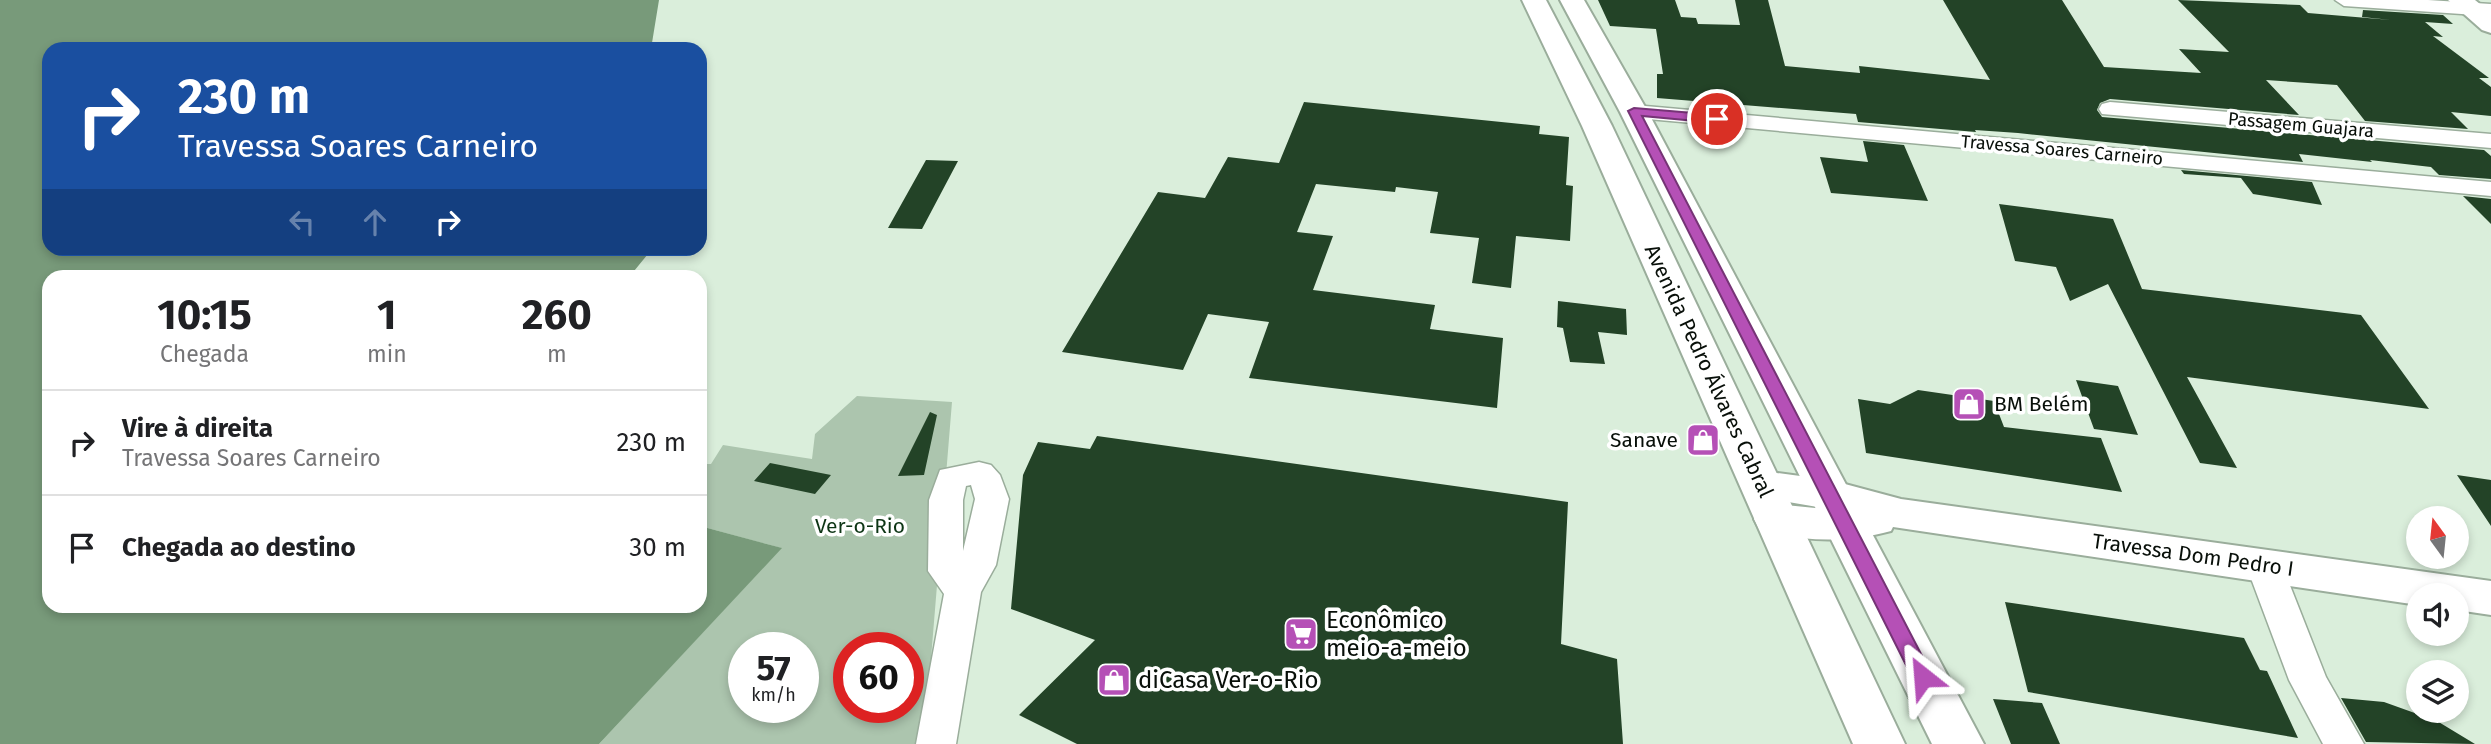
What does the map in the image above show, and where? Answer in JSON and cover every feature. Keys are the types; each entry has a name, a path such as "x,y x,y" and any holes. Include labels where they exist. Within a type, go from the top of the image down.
{"main road":[{"name":"Avenida Pedro Álvares Cabral","path":"1534,0 1597,126 1879,744"},
{"path":"1572,0 1634,111 1958,744"},
{"path":"2474,6 2491,25"},
{"name":"Travessa Dom Pedro I","path":"1769,502 1836,509 1873,504 1895,513 2491,598"}],"street":[{"path":"2344,0 2474,6"},
{"name":"Passagem Guajara","path":"2110,109 2491,141"},
{"name":"Travessa Soares Carneiro","path":"1634,111 2491,189"},
{"path":"2176,114 2194,162"},
{"path":"2264,565 2308,680 2344,744"},
{"path":"936,744 963,592"}],"green space":[{"name":"Ver-o-Rio","path":"857,396 952,402 924,744 599,744 781,548 707,528 707,464 711,464 723,445 812,459 815,434"}],"shaded area":[{"path":"0,0 659,0 652,42 42,42 42,256 646,256 635,270 42,270 42,613 707,613 707,528 782,548 599,744 0,744"}],"building":[{"path":"1598,0 1675,0 1681,17 1696,18 1698,24 1740,25 1735,0 1768,0 1785,66 1860,73 1859,66 1990,80 1943,0 2062,0 2104,67 2201,73 2179,49 2229,52 2178,0 2300,5 2308,13 2391,20 2362,17 2363,10 2443,15 2453,24 2425,22 2443,37 2433,36 2489,78 2479,78 2491,87 2491,116 2451,112 2468,129 2365,121 2337,85 2266,80 2299,115 2110,99 2100,103 2097,110 2102,117 2484,150 2491,156 2491,179 2439,175 2431,167 2370,160 2372,162 2299,154 2303,162 2018,133 1858,122 1856,114 1657,98 1657,74 1663,74 1656,29 1610,26"},
{"path":"1304,102 1540,126 1539,134 1569,137 1566,185 1573,186 1570,241 1516,236 1511,288 1472,283 1479,238 1430,233 1438,192 1396,187 1395,192 1316,184 1297,232 1333,236 1313,290 1435,305 1430,329 1503,338 1497,408 1249,378 1269,322 1208,314 1183,370 1062,352 1158,192 1205,198 1228,157 1279,163"},
{"path":"1863,141 1904,145 1928,201 1831,193 1820,157 1868,162"},
{"path":"926,160 958,161 922,229 888,228"},
{"path":"2181,170 2312,182 2322,205 2253,194 2241,178 2184,174"},
{"path":"2463,196 2491,199 2491,224"},
{"path":"1999,204 2113,219 2142,289 2361,315 2429,409 2187,377 2237,468 2200,463 2108,284 2070,301 2056,267 2015,261"},
{"path":"1558,301 1626,309 1627,335 1598,332 1605,364 1570,362 1563,328 1557,327"},
{"path":"2076,380 2118,386 2138,435 2094,429"},
{"path":"1918,390 1994,401 2004,427 2101,438 2122,492 1866,453 1858,399 1890,404"},
{"path":"930,412 937,415 924,475 898,476"},
{"path":"1097,436 1568,502 1561,644 1617,659 1623,744 1077,744 1019,715 1095,640 1011,609 1023,475 1038,442 1090,449"},
{"path":"770,463 831,475 815,494 754,481"},
{"path":"2457,475 2491,480 2491,526"},
{"path":"2005,602 2244,638 2260,670 2267,671 2298,738 2028,692"},
{"path":"2341,698 2384,702 2406,710 2406,723 2440,723 2475,744 2366,742"},
{"path":"1993,699 2042,703 2060,744 2011,744"}],"place":[{"name":"BM Belém","path":"1969,404"},
{"name":"Sanave","path":"1703,440"},
{"name":"Econômico meio-a-meio","path":"1301,634"},
{"name":"diCasa Ver-o-Rio","path":"1114,680"}],"route":[{"path":"1717,119 1634,111 1923,677"}]}
